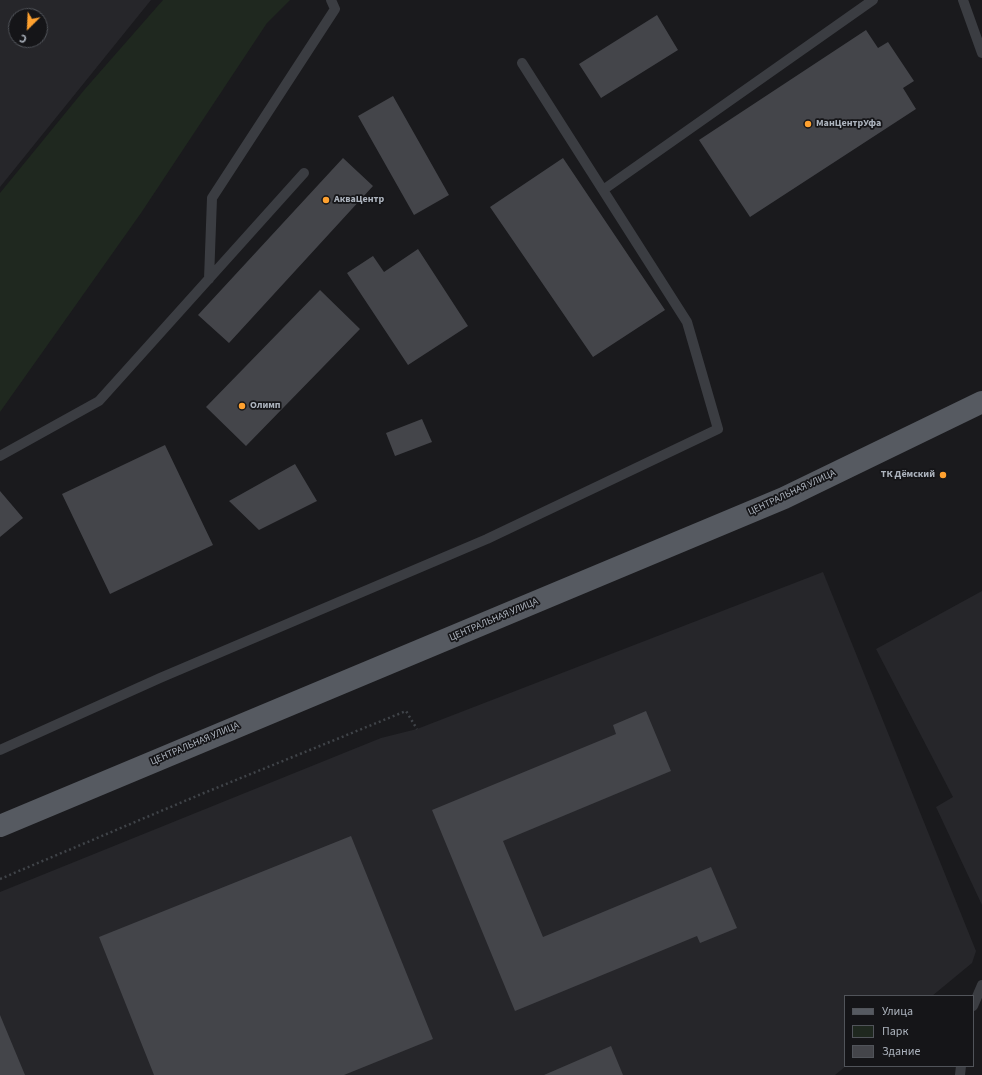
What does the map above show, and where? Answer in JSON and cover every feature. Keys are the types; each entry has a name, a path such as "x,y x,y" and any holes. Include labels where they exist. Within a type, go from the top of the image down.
{"main road":[{"name":"ЦЕНТРАЛЬНАЯ УЛИЦА","path":"0,826 784,498 982,402"}],"lane":[{"path":"209,278 212,198 335,9 331,0"},
{"path":"603,190 873,0"},
{"path":"963,0 982,53"},
{"path":"0,750 160,678 487,539 718,429 687,322 522,63"},
{"path":"0,456 99,401 304,173"},
{"path":"974,1004 982,985"}],"path":[{"path":"0,879 199,795 406,712 417,729"}],"shaded area":[{"path":"0,0 151,0 0,187"},
{"path":"823,572 976,951 972,963 933,995 844,995 845,1067 835,1075 0,1075 0,892 381,738 417,729"},
{"path":"982,591 982,905 936,807 953,797 876,649"}],"green space":[{"path":"163,0 290,0 267,23 141,213 0,412 0,193 85,89"}],"building":[{"path":"657,15 678,50 601,98 579,64"},
{"name":"МанЦентрУфа","path":"866,30 878,48 888,42 914,81 903,88 916,109 750,217 699,140"},
{"path":"393,96 449,195 414,215 358,116"},
{"path":"343,158 373,186 229,343 198,315"},
{"path":"563,158 665,310 593,357 490,207"},
{"path":"418,249 468,326 408,365 347,273 373,256 384,272"},
{"path":"320,290 360,329 246,446 206,407"},
{"path":"422,419 432,442 395,456 386,433"},
{"path":"165,445 213,545 110,594 62,494"},
{"path":"295,464 317,501 259,530 229,501"},
{"path":"0,491 23,518 0,537"},
{"path":"646,711 671,771 503,841 543,937 711,867 737,928 700,943 697,936 515,1011 432,810 616,734 613,725"},
{"path":"351,836 433,1039 344,1075 154,1075 99,937"},
{"path":"0,1015 25,1075 0,1075"},
{"path":"611,1046 623,1075 544,1075"}],"place":[{"name":"МанЦентрУфа","path":"808,124"},
{"name":"АкваЦентр","path":"326,200"},
{"name":"Олимп","path":"242,406"},
{"name":"ТК Дёмский","path":"943,475"}]}
